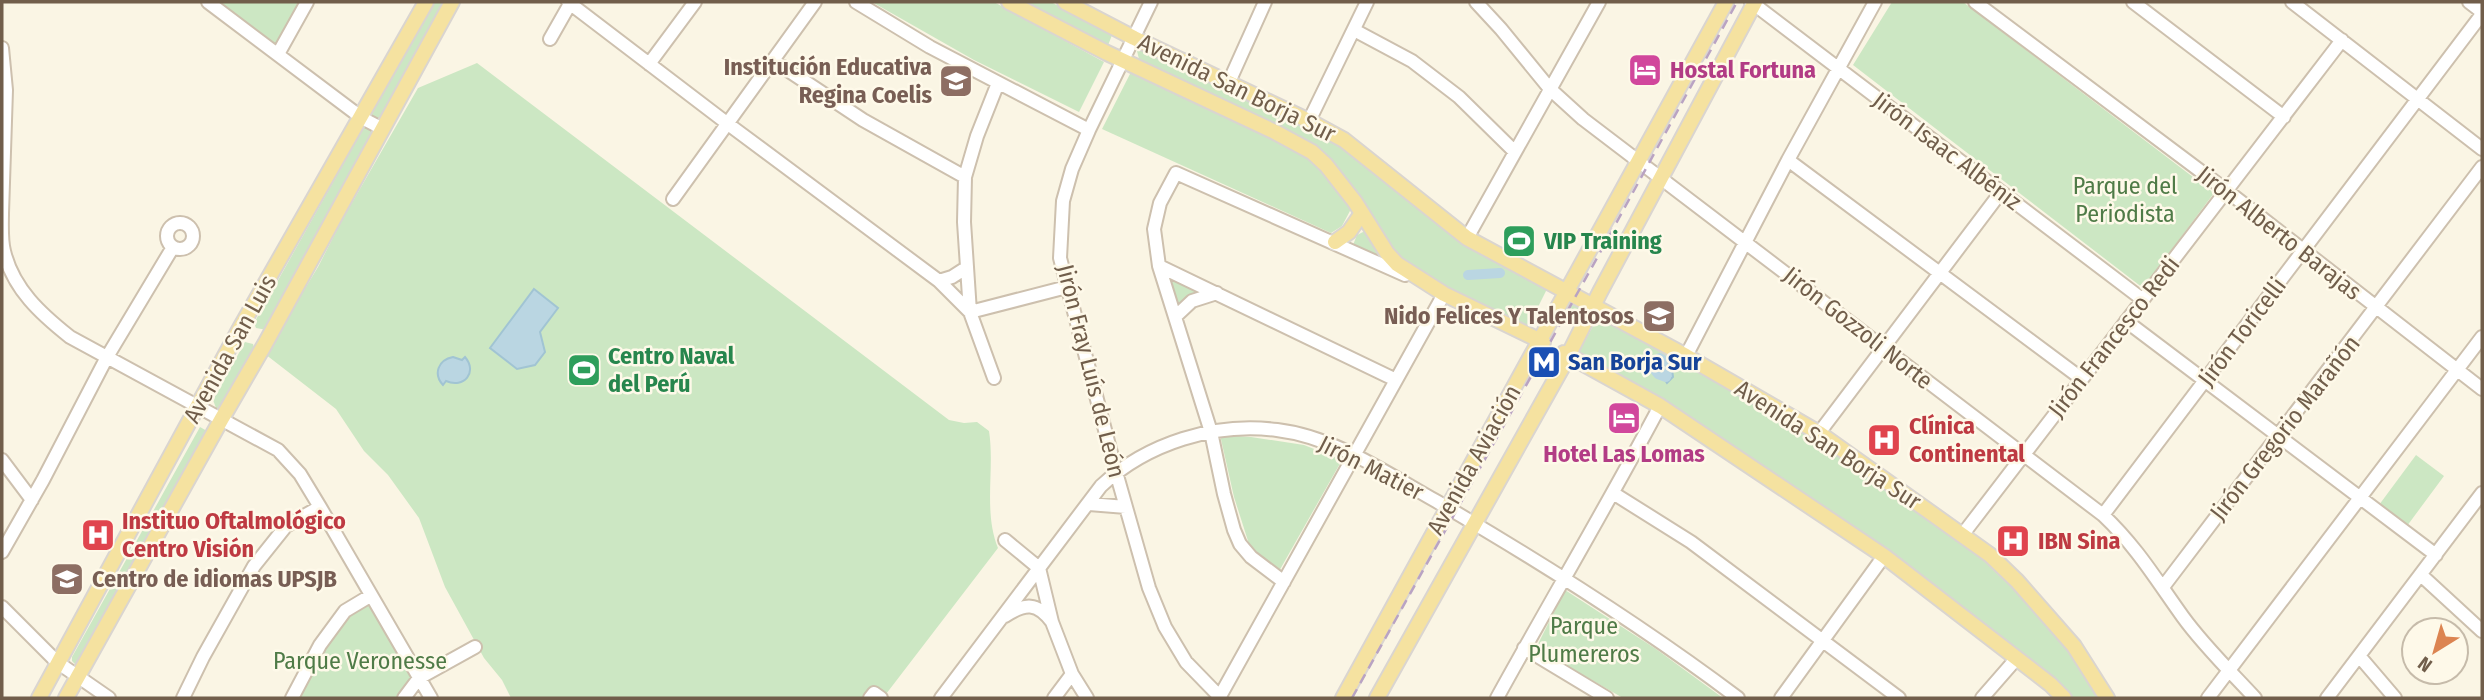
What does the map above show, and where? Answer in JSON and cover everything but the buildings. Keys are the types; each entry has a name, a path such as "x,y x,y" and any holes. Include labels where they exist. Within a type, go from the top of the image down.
{"main road":[{"name":"Avenida San Luis","path":"39,698 197,407 426,2"},
{"name":"Avenida San Luis","path":"66,698 220,419 265,344 452,2"},
{"name":"Avenida San Borja Sur","path":"1009,2 1123,61 1312,152 1326,165 1397,264 1444,294 1541,341"},
{"name":"Avenida San Borja Sur","path":"1065,2 1134,38 1309,121 1344,141 1467,238 1686,356 1819,433 1990,555 2074,646 2107,698"},
{"name":"Avenida Aviación","path":"1343,698 1726,2"},
{"name":"Avenida Aviación","path":"1377,698 1593,307 1753,2"},
{"path":"1335,242 1349,232 1362,213"},
{"path":"1566,354 1660,406 1884,556 2064,698"}],"street":[{"path":"208,2 362,118 382,128"},
{"path":"278,54 307,2"},
{"path":"550,39 569,2 939,281 970,312"},
{"path":"649,64 695,2"},
{"path":"673,199 815,2"},
{"path":"856,2 930,47 1089,130"},
{"name":"Jirón Fray Luís de León","path":"1151,2 1072,169 1063,201 1060,258 1149,588 1165,627 1186,662 1220,698"},
{"path":"1229,82 1265,2"},
{"path":"1309,121 1367,2"},
{"name":"Jirón Gozzoli Norte","path":"1476,2 1502,29 1550,89 1583,120 2103,515 2138,551 2184,619 2255,698"},
{"path":"1467,238 1599,2"},
{"name":"Jirón Isaac Albéniz","path":"1753,2 2143,299"},
{"path":"1686,356 1837,67 1875,2"},
{"name":"Jirón Alberto Barajas","path":"1975,2 2227,191 2482,389"},
{"path":"2133,2 2284,117"},
{"path":"2292,2 2482,149"},
{"path":"2469,2 2482,13"},
{"name":"Jirón Toricelli","path":"2103,515 2482,13"},
{"path":"1354,30 1412,61 1459,97 1515,152"},
{"name":"Jirón Francesco Redi","path":"1963,534 2342,40"},
{"path":"2,48 6,112 2,213 4,251 26,296 40,314 70,337 278,450 300,474 431,698"},
{"path":"774,61 863,120 965,177"},
{"path":"994,378 970,312 964,222 965,177 977,136 998,83"},
{"path":"1788,160 2082,379"},
{"name":"Jirón Gregorio Marañón","path":"2163,587 2377,309 2482,167"},
{"path":"1284,582 1251,557 1240,544 1224,494 1211,432 1159,266 1154,229 1160,203 1176,173 1426,284"},
{"path":"1819,433 2001,192"},
{"path":"2,552 107,357 173,247"},
{"path":"1159,266 1396,380"},
{"path":"939,281 966,268"},
{"path":"970,312 1067,287"},
{"path":"1175,317 1192,302 1217,293"},
{"path":"1220,698 1444,294"},
{"path":"2126,321 2435,555"},
{"path":"2208,698 2482,337"},
{"path":"1497,698 1563,577 1614,493 1660,406"},
{"name":"Jirón Matier","path":"941,698 1101,486 1116,472 1160,447 1211,432 1245,427 1315,437 1354,455 1563,577 1665,643 1738,698"},
{"path":"2,460 32,499"},
{"path":"10,471 28,481 43,480"},
{"path":"1614,493 1691,542 1899,698"},
{"path":"2328,698 2435,555 2480,500"},
{"name":"Jirón Fray Luís de León","path":"1090,504 1126,507"},
{"path":"183,698 254,566 286,526 320,507"},
{"path":"1004,540 1040,568 1052,622 1072,674 1087,698"},
{"path":"1781,698 1884,556"},
{"path":"2421,575 2482,631"},
{"path":"292,698 320,645 345,611 370,596"},
{"path":"2,607 57,662 109,698"},
{"path":"1001,618 1016,609 1034,607 1044,612 1052,622"},
{"path":"404,698 419,678 475,647"},
{"path":"1524,648 1607,698"},
{"path":"2360,657 2395,698"},
{"path":"1982,698 2016,659"},
{"path":"1054,698 1072,674"}],"green space":[{"path":"217,2 301,2 277,46"},
{"path":"432,2 446,2 379,120 370,113"},
{"path":"872,2 994,2 1104,62 1079,112 974,60"},
{"path":"1022,2 1051,2 1112,35 1107,48"},
{"name":"Parque del Periodista","path":"1892,2 1963,2 2214,193 2143,288 1853,65"},
{"path":"1137,51 1146,51 1335,141 1548,287 1528,327 1450,292 1421,275 1396,254 1323,153 1276,124 1153,71 1140,63"},
{"name":"Centro Naval del Perú","path":"477,63 949,420 977,422 989,431 991,519 998,548 883,698 511,698 502,680 484,658 445,587 419,518 388,475 364,451 336,409 265,354 318,267 418,88"},
{"path":"1130,74 1287,142 1311,157 1351,209 1342,226 1331,233 1102,129"},
{"path":"369,125 374,128 375,133 267,330 256,328 254,323 364,127"},
{"path":"1365,231 1381,257 1378,259 1353,245 1357,235"},
{"path":"1159,266 1217,293 1175,317"},
{"path":"1567,299 1583,308 1576,322 1560,314"},
{"path":"1599,315 1645,338 1814,437 1978,555 2056,631 2100,698 2070,698 1771,473 1666,402 1577,355"},
{"path":"245,342 253,344 255,351 220,408 216,408 213,400"},
{"path":"200,427 207,431 81,664 75,664 72,657"},
{"path":"1220,435 1304,445 1342,460 1278,573 1249,544 1234,497"},
{"path":"2416,455 2444,476 2407,526 2379,505"},
{"name":"Parque Plumereros","path":"1565,590 1656,649 1723,698 1623,698 1536,648"},
{"name":"Parque Veronesse","path":"369,601 413,675 397,698 295,698 323,647 347,614"}],"water":[{"path":"534,289 558,308 540,332 545,352 535,365 517,369 490,348"},
{"path":"1673,356 1677,361 1672,369 1673,377 1667,383 1666,374 1659,369 1665,360"},
{"path":"453,357 462,360 465,357 469,363 469,373 463,381 446,381 443,385 438,376 439,368 444,361"}],"waterway":[{"path":"1468,275 1500,273"},
{"path":"1638,366 1650,364 1660,358 1664,361"},
{"path":"1650,364 1658,374 1666,377"}],"railway":[{"path":"1352,698 1737,2"}],"place":[{"name":"Hostal Fortuna","path":"1645,70"},
{"name":"Institución Educativa Regina Coelis","path":"956,81"},
{"name":"VIP Training","path":"1519,241"},
{"name":"Nido Felices Y Talentosos","path":"1659,316"},
{"name":"San Borja Sur","path":"1544,362"},
{"name":"Centro Naval del Perú","path":"584,370"},
{"name":"Hotel Las Lomas","path":"1624,418"},
{"name":"Clínica Continental","path":"1884,440"},
{"name":"Instituo Oftalmológico Centro Visión","path":"98,535"},
{"name":"IBN Sina","path":"2013,541"},
{"name":"Centro de idiomas UPSJB","path":"67,579"}]}
